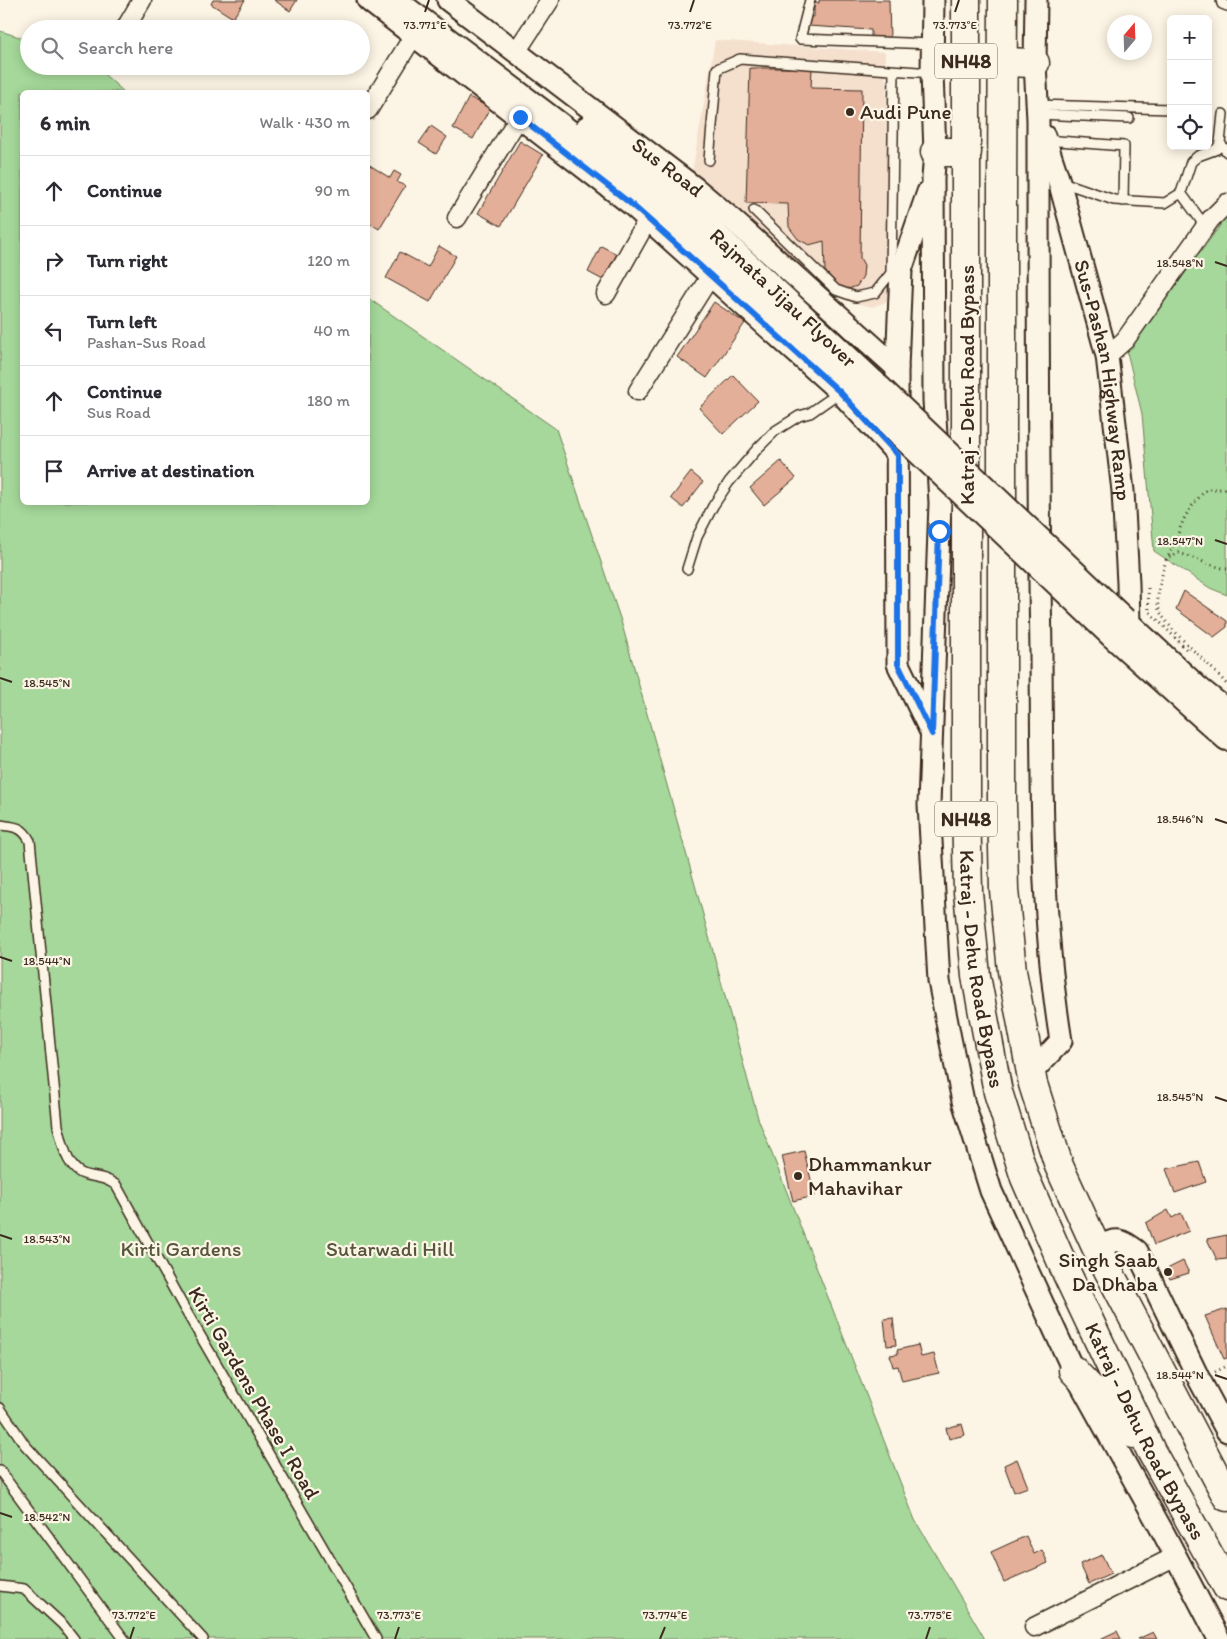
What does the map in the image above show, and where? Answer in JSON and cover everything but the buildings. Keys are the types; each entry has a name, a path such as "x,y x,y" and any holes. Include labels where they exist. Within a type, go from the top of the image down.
{"highway":[{"name":"Katraj - Dehu Road Bypass","path":"966,0 966,805 968,892 976,976 998,1092 1025,1178 1067,1274 1151,1451 1227,1587"},
{"name":"Katraj - Dehu Road Bypass","path":"1003,0 1002,805 1004,890 1012,971 1031,1073 1059,1166 1096,1247 1227,1497"},
{"path":"1003,62 1036,63"},
{"path":"934,165 967,152"},
{"path":"1073,1370 1151,1451"}],"main road":[{"name":"Rajmata Jijau Flyover","path":"394,0 582,142 680,224 859,391 1122,628"},
{"name":"Rajmata Jijau Flyover","path":"420,0 600,136 682,203 859,391"},
{"path":"1122,628 1227,712"},
{"path":"1122,628 1227,738"}],"street":[{"path":"130,20 142,0"},
{"path":"368,0 631,204 711,275 859,391 898,455"},
{"name":"Sus Road","path":"448,0 701,193 898,368"},
{"path":"516,52 550,0"},
{"path":"933,0 934,400 940,503 929,805 940,981 961,1092 991,1191 1073,1370 1176,1556 1219,1639"},
{"path":"1031,1073 1061,1040 1050,958 1044,889 1038,473 1036,0"},
{"path":"370,107 414,36"},
{"name":"Sus-Pashan Highway Ramp","path":"1037,113 1059,181 1107,356 1123,491 1138,583 1122,628"},
{"path":"457,218 520,117"},
{"path":"932,734 898,664 898,368 901,270 934,165"},
{"path":"1107,356 1125,340 1205,226 1227,202"},
{"path":"606,294 648,219"},
{"path":"638,391 711,275"},
{"path":"1096,1247 1116,1239 1125,1242 1137,1251 1199,1379 1227,1431"},
{"path":"1034,1627 1176,1556"}],"lane":[{"path":"810,0 800,39 933,44"},
{"path":"1221,0 1222,4 1227,6"},
{"path":"709,160 717,69 740,59 932,74"},
{"path":"754,210 836,290 856,298 875,293 891,273 894,71"},
{"path":"1037,113 1167,109"},
{"path":"1037,113 1129,118"},
{"path":"1059,181 1114,200 1165,202 1181,193 1191,162 1198,156 1218,149 1223,114"},
{"path":"1045,140 1124,146 1123,200"},
{"path":"1220,143 1227,152"},
{"path":"1181,193 1205,226"},
{"path":"687,569 696,537 713,506 735,475 776,431 800,416 859,391"},
{"name":"Kirti Gardens Phase I Road","path":"0,826 19,828 26,833 30,841 58,1126 71,1165 78,1172 102,1177 116,1185 183,1306 376,1639"},
{"path":"0,1408 25,1445 203,1639"},
{"path":"0,1471 124,1639"},
{"path":"0,1586 24,1589 63,1624 74,1639"}],"path":[{"path":"1227,489 1207,489 1194,502 1166,560 1159,587 1158,608 1172,628 1227,684"},
{"path":"1166,560 1179,552 1198,558 1217,568 1227,569"},
{"path":"1138,583 1149,611 1227,691"}],"shaded area":[{"path":"715,40 885,52 892,300 872,307 848,301 691,178"}],"green space":[{"name":"Sutarwadi Hill","path":"0,31 20,37 20,75 105,75 122,90 20,90 20,505 370,505 370,299 556,429 621,621 758,1118 915,1520 985,1639 0,1639"},
{"path":"1227,216 1227,595 1210,588 1154,551 1142,414 1127,352"}],"place":[{"name":"Audi Pune","path":"850,112"},
{"name":"Dhammankur Mahavihar","path":"798,1176"},
{"name":"Singh Saab Da Dhaba","path":"1168,1272"}],"route":[{"path":"520,117 631,204 739,300 840,392 898,455 898,664 932,734 939,531"}],"park label":[{"name":"Kirti Gardens","path":"181,1249"}]}
